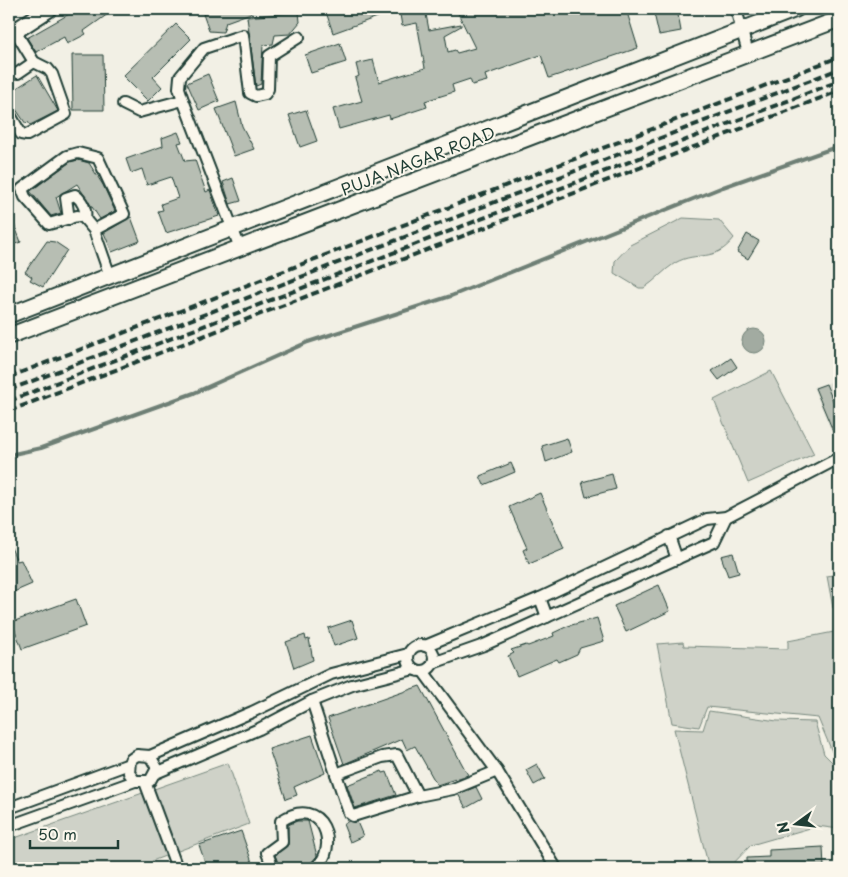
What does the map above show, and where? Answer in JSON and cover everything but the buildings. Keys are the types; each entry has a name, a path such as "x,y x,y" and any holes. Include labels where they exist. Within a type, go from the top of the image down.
{"street":[{"path":"9,113 21,134 27,135 66,114 52,74 48,69 34,62 12,33 49,9"},
{"path":"736,9 748,53"},
{"name":"PUJA NAGAR ROAD","path":"9,315 796,9"},
{"name":"PUJA NAGAR ROAD","path":"9,336 839,19"},
{"path":"240,248 183,100 179,88 180,77 204,48 244,36 250,93 256,96 268,92 269,56 299,37"},
{"path":"18,73 34,62"},
{"path":"123,104 138,112 183,100"},
{"path":"94,230 124,214 98,158 78,153 67,156 22,189 24,197 49,224 77,216 85,220 94,230 110,276"},
{"path":"69,219 65,202 66,198 75,195 80,198 84,206 85,220"},
{"path":"9,808 129,764 137,754 150,756 252,712 331,674 408,654 417,646 425,646 540,598 707,519 726,517 839,458"},
{"path":"9,826 140,781 150,781 156,773 259,729 312,700 352,685 419,670 547,617 714,542 726,517"},
{"path":"668,536 677,559"},
{"path":"540,598 547,617"},
{"path":"425,646 433,655 433,663"},
{"path":"408,654 409,663 419,670 497,771 556,868"},
{"path":"312,700 349,813 353,816 418,796 453,789 497,771"},
{"path":"252,712 259,729"},
{"path":"336,774 382,757 397,755 418,796"},
{"path":"150,756 156,763 156,773"},
{"path":"129,764 129,773 140,781 177,868"},
{"path":"273,868 267,853 282,842 281,821 303,812 316,815 321,822 328,844 323,862 315,868"}],"shaded area":[{"path":"683,218 719,220 734,238 727,246 713,254 691,257 675,263 644,288 639,288 614,273 615,261 630,245"},
{"path":"754,329 763,332 766,341 763,350 754,353 745,350 742,341 745,332"},
{"path":"771,371 814,454 748,483 714,400"},
{"path":"839,380 839,449 813,387"},
{"path":"839,574 839,607 833,608 827,576"},
{"path":"839,631 839,760 833,754 818,718 707,707 699,727 672,723 657,644 683,642 684,646 788,649 788,641"},
{"path":"709,711 777,721 815,722 824,754 839,769 839,829 817,826 751,845 729,868 709,868 674,729 703,730"},
{"path":"228,763 249,824 152,861 154,868 9,868 9,840"}],"waterway":[{"path":"9,455 41,448 194,393 308,342 451,296 723,187 839,146"}],"railway":[{"path":"9,377 839,57"},
{"path":"9,390 839,69"},
{"path":"9,401 839,81"},
{"path":"9,411 839,91"}]}
